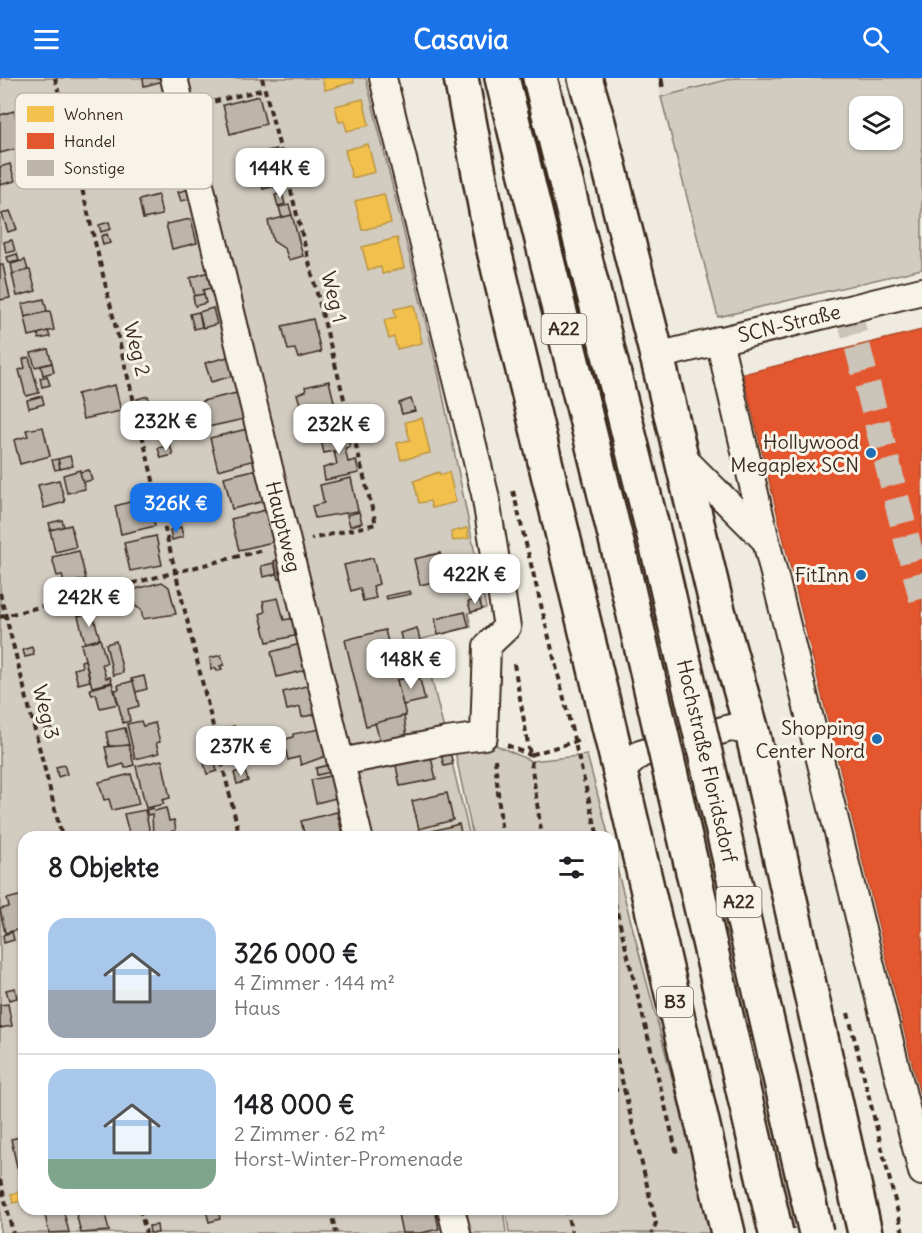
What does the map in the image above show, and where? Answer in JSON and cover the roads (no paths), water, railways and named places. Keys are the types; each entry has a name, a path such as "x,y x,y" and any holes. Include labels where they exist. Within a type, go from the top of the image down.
{"main road":[{"path":"461,78 492,243 620,772"},
{"name":"Hochstraße Floridsdorf","path":"502,78 626,580 776,1233"},
{"name":"Hochstraße Floridsdorf","path":"540,78 663,571 816,1233"},
{"path":"585,78 657,356 717,607 752,731 866,1233"},
{"name":"B3","path":"620,772 728,1233"}],"street":[{"name":"Hauptweg","path":"174,78 178,93"},
{"path":"341,762 484,736 487,646 507,627 485,494 383,78"},
{"name":"Hauptweg","path":"201,189 358,831"},
{"name":"SCN-Straße","path":"657,356 922,291"},
{"path":"719,340 766,541 922,1172"},
{"path":"681,456 766,541"},
{"path":"620,772 640,754 730,728 752,731"},
{"path":"452,1215 457,1233"}],"tunnel":[{"path":"848,309 922,599"}],"railway":[{"path":"661,78 663,90"}],"place":[{"name":"Hollywood Megaplex SCN","path":"871,453"},
{"name":"FitInn","path":"861,575"},
{"name":"Shopping Center Nord","path":"877,739"}]}
